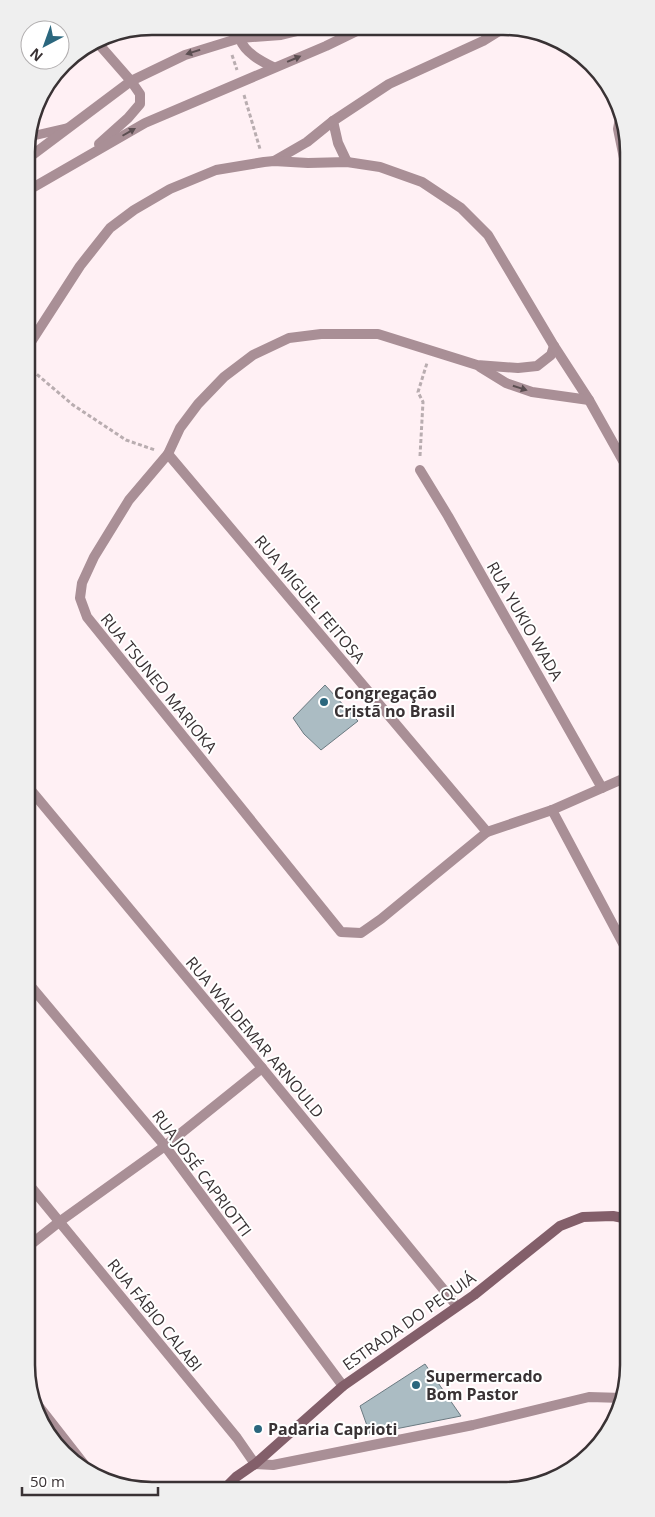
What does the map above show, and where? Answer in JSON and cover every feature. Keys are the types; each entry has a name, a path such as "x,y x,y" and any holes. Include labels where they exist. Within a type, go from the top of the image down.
{"main road":[{"name":"ESTRADA DO PEQUIÁ","path":"231,1482 256,1464 344,1386 474,1295 560,1226 583,1217 620,1217"}],"street":[{"path":"35,153 131,81 184,55 240,38 282,35"},
{"path":"35,186 146,122 241,86 273,68 349,35"},
{"path":"269,161 307,142 333,121 389,84 493,35"},
{"path":"240,38 254,56 273,68"},
{"path":"83,158 128,118 140,104 140,94 101,47"},
{"path":"333,121 338,143 347,162"},
{"path":"35,336 80,266 110,228 134,210 170,189 216,170 269,161 288,163 347,162 380,167 422,182 461,208 488,235 554,346 589,400 620,455"},
{"name":"RUA TSUNEO MARIOKA","path":"487,832 381,919 361,932 341,932 87,617 80,598 82,582 94,557 129,500 168,454 180,428 198,404 224,377 253,355 289,338 320,334 378,334 477,365 518,368 537,366 551,355 554,346"},
{"name":"RUA TSUNEO MARIOKA","path":"477,365 506,384 532,392 589,400"},
{"name":"RUA MIGUEL FEITOSA","path":"168,454 487,832"},
{"name":"RUA YUKIO WADA","path":"420,470 602,788"},
{"path":"487,832 552,810 620,780"},
{"name":"RUA WALDEMAR ARNOULD","path":"35,796 262,1068 457,1306"},
{"path":"552,810 620,938"},
{"name":"RUA JOSÉ CAPRIOTTI","path":"35,991 165,1146 344,1386"},
{"path":"35,1241 165,1146 262,1068"},
{"name":"RUA FÁBIO CALABI","path":"35,1192 256,1464"},
{"path":"256,1464 273,1465 473,1425 589,1397 615,1398"},
{"path":"47,1416 76,1454"}],"lane":[{"path":"37,134 67,128"}],"path":[{"path":"228,42 248,108 269,161"},
{"path":"420,470 423,402 418,392 431,350"},
{"path":"35,373 73,405 126,440 168,454"}],"building":[{"name":"Congregação Cristã no Brasil","path":"325,685 358,721 321,750 304,734 293,718"},
{"name":"Supermercado Bom Pastor","path":"425,1364 461,1416 370,1434 360,1406"}],"place":[{"name":"Congregação Cristã no Brasil","path":"324,702"},
{"name":"Supermercado Bom Pastor","path":"416,1385"},
{"name":"Padaria Caprioti","path":"258,1429"}]}
